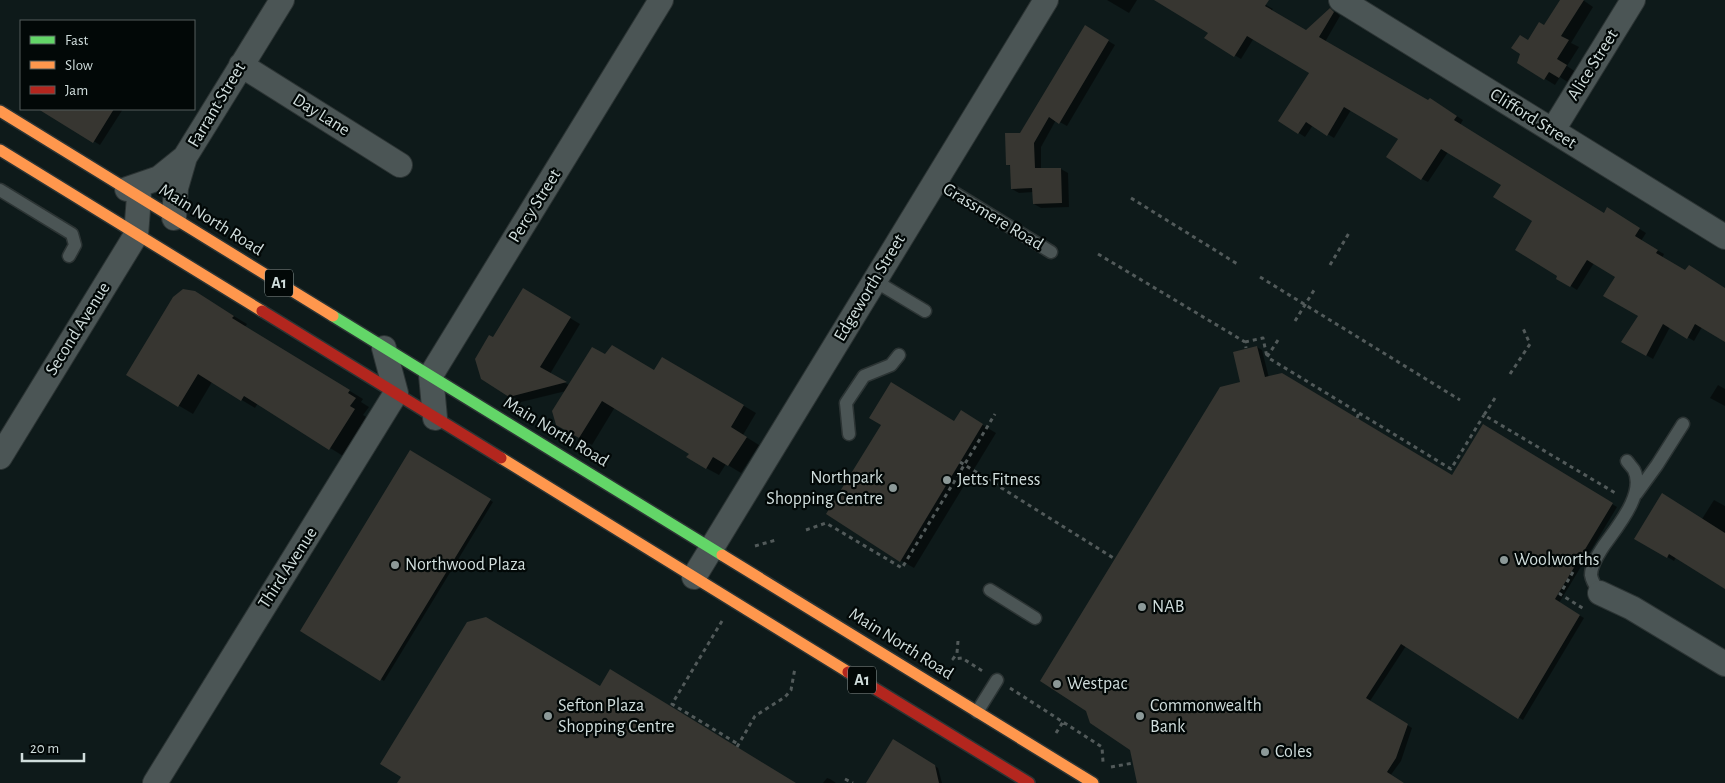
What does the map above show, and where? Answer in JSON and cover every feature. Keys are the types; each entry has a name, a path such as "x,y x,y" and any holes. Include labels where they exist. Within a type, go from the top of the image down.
{"highway":[{"name":"Main North Road","path":"0,111 1093,783"},
{"name":"A1","path":"0,150 1029,783"}],"street":[{"name":"Farrant Street","path":"174,218 176,188 185,157 282,0"},
{"name":"Percy Street","path":"431,375 661,0"},
{"name":"Edgeworth Street","path":"694,577 1046,0"},
{"name":"Clifford Street","path":"1341,0 1725,237"},
{"name":"Alice Street","path":"1552,130 1633,0"},
{"name":"Day Lane","path":"241,65 400,165"},
{"path":"133,193 159,178 185,157"},
{"name":"Second Avenue","path":"0,457 136,235 133,193"},
{"path":"384,348 396,394"},
{"path":"431,375 436,418"},
{"name":"Third Avenue","path":"155,783 396,394"},
{"path":"1595,603 1632,608 1725,664"}],"lane":[{"name":"Grassmere Road","path":"935,181 1051,252"},
{"path":"0,190 72,234 75,245 69,256"},
{"path":"875,281 925,311"},
{"path":"849,434 846,403 864,376 891,365 899,355"},
{"path":"1595,603 1591,575 1592,566 1629,509 1636,494 1683,424"},
{"path":"1627,461 1634,470 1637,482 1636,494"},
{"path":"990,590 1035,618"},
{"path":"977,712 997,680"}],"path":[{"path":"1131,198 1239,265"},
{"path":"1330,264 1349,233"},
{"path":"1098,254 1245,342 1263,338 1267,357 1451,469 1495,398"},
{"path":"1260,277 1460,400"},
{"path":"1295,321 1316,287"},
{"path":"1510,374 1530,344 1522,326"},
{"path":"1267,357 1278,340"},
{"path":"1245,342 1246,348"},
{"path":"1357,418 1359,413"},
{"path":"806,530 826,523 902,568 996,414"},
{"path":"1484,415 1619,496"},
{"path":"960,462 1116,559"},
{"path":"752,546 776,540"},
{"path":"1574,571 1560,594 1595,603"},
{"path":"724,618 672,704 738,745 755,716 785,697 791,690 795,662"},
{"path":"958,641 957,653 954,659 962,658 1102,746 1104,768 1133,763"},
{"path":"1054,738 1063,722"},
{"path":"845,779 853,783"}],"building":[{"path":"1154,0 1269,0 1265,6 1306,30 1330,8 1334,12 1319,37 1428,100 1430,98 1457,116 1454,120 1604,213 1607,207 1640,228 1635,236 1658,250 1656,253 1685,270 1689,265 1725,288 1725,342 1695,324 1687,339 1663,324 1646,356 1621,342 1638,316 1603,296 1615,277 1587,260 1570,287 1556,279 1557,276 1515,250 1532,221 1493,197 1501,185 1441,149 1421,180 1386,157 1398,139 1344,107 1327,136 1306,122 1298,134 1278,121 1309,73 1247,36 1234,57 1204,38 1208,33"},
{"path":"1560,0 1584,0 1561,36 1569,40 1557,59 1567,65 1559,78 1549,72 1544,80 1517,63 1520,54 1511,48 1520,35 1528,40 1539,22 1544,25"},
{"path":"1085,25 1109,40 1059,124 1049,117 1034,143 1035,168 1061,168 1062,203 1033,204 1032,188 1011,189 1010,165 1006,165 1005,133 1020,133"},
{"path":"40,110 113,110 93,143"},
{"path":"523,288 571,317 540,367 567,382 509,397 481,379 475,359 489,335 493,337"},
{"path":"183,289 195,291 234,316 232,318 350,390 348,393 356,398 350,406 355,409 329,450 244,396 241,401 198,374 178,407 126,375 173,297"},
{"path":"612,345 654,370 662,357 744,405 731,427 747,437 728,466 713,457 706,469 686,457 689,454 602,401 579,438 556,425 552,411 592,347 605,354"},
{"path":"1257,346 1265,377 1282,373 1452,475 1483,424 1613,503 1555,599 1580,615 1518,719 1401,644 1366,698 1408,724 1396,758 1387,772 1404,783 1137,783 1130,750 1090,723 1086,711 1040,681 1220,387 1240,382 1233,352"},
{"name":"Northpark Shopping Centre","path":"891,382 954,421 961,410 983,424 900,562 826,514 881,425 869,418"},
{"name":"Northwood Plaza","path":"410,450 491,499 380,681 300,631"},
{"path":"1662,493 1725,533 1725,589 1669,554 1667,558 1634,539"},
{"name":"Sefton Plaza Shopping Centre","path":"486,617 600,686 610,669 796,783 397,783 401,777 380,764 467,622"},
{"path":"893,739 935,765 939,783 866,783"}],"traffic: fast":[{"path":"333,316 722,555"}],"traffic: slow":[{"path":"0,111 333,316"},
{"path":"0,150 262,311"},
{"path":"501,458 848,672"},
{"path":"722,555 1093,783"}],"traffic: jam":[{"path":"262,311 501,458"},
{"path":"848,672 1029,783"}],"place":[{"name":"Jetts Fitness","path":"947,480"},
{"name":"Northpark Shopping Centre","path":"893,488"},
{"name":"Woolworths","path":"1504,560"},
{"name":"Northwood Plaza","path":"395,565"},
{"name":"NAB","path":"1142,607"},
{"name":"Westpac","path":"1057,684"},
{"name":"Sefton Plaza Shopping Centre","path":"548,716"},
{"name":"Commonwealth Bank","path":"1140,716"},
{"name":"Coles","path":"1265,752"}]}
